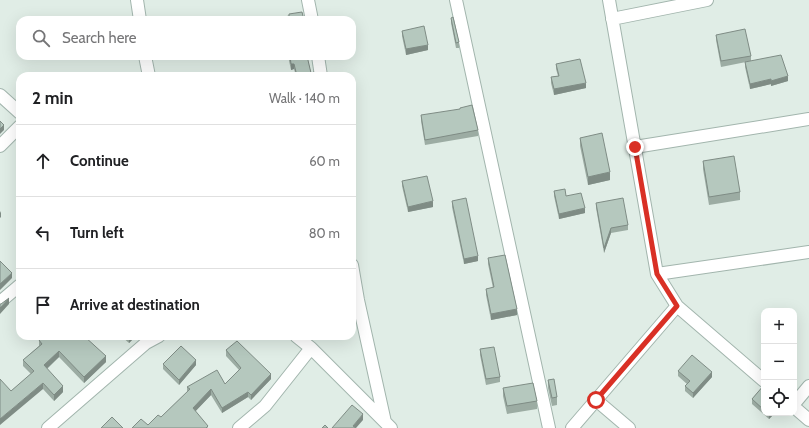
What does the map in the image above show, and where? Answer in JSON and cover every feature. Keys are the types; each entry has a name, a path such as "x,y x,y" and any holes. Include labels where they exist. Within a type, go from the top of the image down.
{"street":[{"path":"137,0 139,16"},
{"path":"308,0 311,16"},
{"path":"456,0 549,428"},
{"path":"609,0 657,274 677,306 763,380"},
{"path":"612,19 708,0"},
{"path":"146,60 148,72"},
{"path":"319,60 320,72"},
{"path":"0,95 16,109"},
{"path":"635,147 809,119"},
{"path":"0,146 16,130"},
{"path":"657,274 809,252"},
{"path":"0,302 16,288"},
{"path":"356,288 388,425"},
{"path":"572,428 677,306"},
{"path":"48,428 146,343 152,340"},
{"path":"301,340 311,348 388,425"},
{"path":"239,428 264,406 311,348"},
{"path":"797,401 809,386"},
{"path":"596,400 629,428"},
{"path":"797,408 809,420"}],"building":[{"path":"302,12 303,16 289,16 289,14"},
{"path":"453,17 459,42 456,43 451,18"},
{"path":"424,26 428,45 406,49 402,31"},
{"path":"745,29 751,56 721,61 716,35"},
{"path":"781,55 788,76 771,81 771,79 750,84 745,62"},
{"path":"580,59 586,83 554,89 551,77 559,76 556,64"},
{"path":"290,60 308,60 311,72 296,72 294,64 291,64"},
{"path":"472,105 478,130 425,140 421,115 460,109"},
{"path":"0,121 4,125 0,129"},
{"path":"602,133 610,172 588,177 580,138"},
{"path":"734,156 740,192 709,197 703,161"},
{"path":"427,176 433,201 408,207 402,181"},
{"path":"565,189 566,196 581,193 585,208 559,214 554,191"},
{"path":"466,198 478,256 464,259 452,201"},
{"path":"623,198 628,225 611,228 604,248 596,203"},
{"path":"505,255 517,309 491,314 486,289 494,287 488,258"},
{"path":"0,261 12,273 0,284"},
{"path":"9,298 0,308 0,304"},
{"path":"39,340 88,340 106,356 84,377 59,351 44,365 63,386 54,395 43,383 0,419 0,379 11,391 34,371 23,360 42,344"},
{"path":"237,341 271,374 251,395 248,392 222,408 211,389 193,408 208,426 206,428 132,428 141,419 148,425 158,415 161,417 190,389 187,387 217,370 225,384 241,368 226,350"},
{"path":"181,346 196,360 179,380 163,364"},
{"path":"494,347 500,377 486,379 480,349"},
{"path":"692,355 712,372 693,393 685,386 690,381 678,371"},
{"path":"554,379 557,397 552,398 548,380"},
{"path":"533,383 537,401 507,406 503,388"},
{"path":"761,388 761,407 752,399"},
{"path":"352,405 363,414 353,426 356,428 332,428"},
{"path":"112,417 123,428 101,428"}],"route":[{"path":"596,400 677,306 657,274 635,147"}]}
